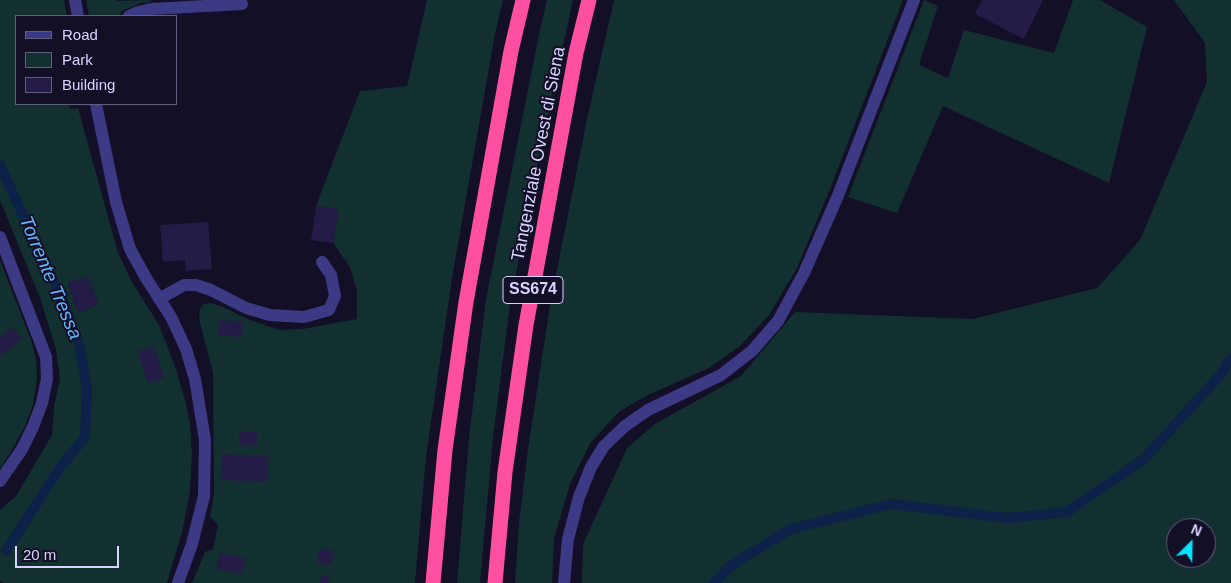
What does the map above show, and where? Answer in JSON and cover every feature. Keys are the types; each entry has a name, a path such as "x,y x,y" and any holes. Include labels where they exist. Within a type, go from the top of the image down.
{"highway":[{"path":"433,583 445,450 466,302 511,51 523,0"},
{"name":"Tangenziale Ovest di Siena","path":"496,583 505,472 526,325 576,53 589,0"}],"lane":[{"path":"75,0 78,15"},
{"path":"564,583 568,539 579,497 591,467 604,446 625,426 648,410 721,376 752,351 778,321 804,272 837,198 914,0"},
{"path":"131,15 151,9 242,4"},
{"path":"96,105 116,202 130,249 171,317 186,349 195,380 205,440 204,496 192,544 178,583"},
{"path":"99,117 103,105"},
{"path":"0,237 46,358 47,379 42,402 33,427 22,449 0,481"},
{"path":"159,299 184,285 196,285 211,290 246,308 270,315 304,317 329,310 335,296 331,275 322,262"}],"green space":[{"path":"0,0 64,0 67,15 15,15 15,105 69,105 70,109 78,108 118,253 132,282 159,325 184,396 190,424 192,453 190,491 183,528 167,583 4,583 0,581 0,510 16,496 52,435 54,406 60,380 56,349 40,298 0,200","holes":["88,277 98,305 78,312 68,283"]},
{"path":"86,0 151,0 151,2 141,3 122,11 120,15 89,15"},
{"path":"427,0 503,0 495,34 452,278 426,457 415,583 192,583 205,552 213,549 218,525 210,517 214,494 213,373 199,319 200,309 204,304 210,303 279,330 303,329 357,319 357,291 350,267 333,243 338,209 316,206 360,91 407,86"},
{"path":"547,0 573,0 542,142 510,304 493,438 480,583 457,583 469,438 486,299"},
{"path":"614,0 903,0 830,189 797,268 769,315 740,346 709,368 646,396 620,411 591,442 570,484 554,539 552,583 515,583 519,522 528,449 550,305 587,119"},
{"path":"924,0 938,6 919,65 948,78 964,30 1054,53 1073,0 1100,0 1147,27 1109,183 943,106 897,213 848,197"},
{"path":"1174,0 1231,0 1231,583 582,583 583,544 627,448 655,424 741,376 795,312 973,319 1097,288 1140,240 1207,82 1205,43"},
{"path":"0,260 32,343 36,359 37,378 33,405 25,426 0,468"}],"building":[{"path":"982,0 1043,0 1024,39 975,14"},
{"path":"316,206 338,209 333,243 311,240"},
{"path":"208,222 212,269 186,271 185,260 163,262 160,225"},
{"path":"88,277 98,305 78,312 68,283"},
{"path":"219,320 243,322 242,337 218,335"},
{"path":"13,327 22,339 0,356 0,337"},
{"path":"154,347 164,378 148,383 138,351"},
{"path":"239,431 257,431 257,446 239,446"},
{"path":"222,454 268,456 267,482 221,480"},
{"path":"320,549 334,551 331,565 317,563"},
{"path":"220,553 245,558 242,574 216,569"},
{"path":"321,576 330,577 329,583 319,583"}],"waterway":[{"name":"Torrente Tressa","path":"0,165 64,304 80,348 87,389 85,437 59,469 6,551"},
{"path":"714,583 730,566 791,529 891,504 1007,518 1067,512 1144,459 1221,374 1231,358"}]}
